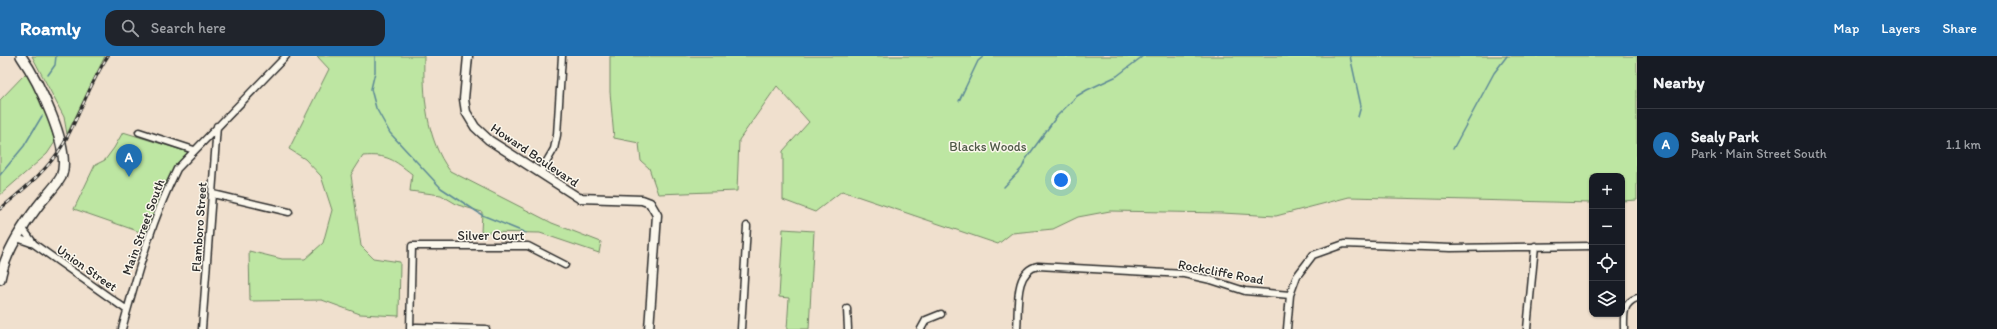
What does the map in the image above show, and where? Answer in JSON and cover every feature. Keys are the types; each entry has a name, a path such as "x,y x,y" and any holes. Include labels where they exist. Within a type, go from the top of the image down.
{"main road":[{"path":"0,278 7,257 17,238 38,206 58,182 64,169 62,148 46,100 35,77 20,56"}],"street":[{"name":"Main Street South","path":"122,329 133,287 168,188 177,170 194,150 286,56"},
{"name":"Howard Boulevard","path":"468,56 464,99 466,112 475,127 489,140 579,198 642,200 650,203 657,215 649,329"},
{"path":"540,173 554,149 557,135 562,56"},
{"name":"Flamboro Street","path":"202,329 217,126"},
{"path":"139,132 194,150"},
{"path":"213,194 289,212"},
{"path":"740,329 747,226"},
{"name":"Union Street","path":"23,229 34,244"},
{"name":"Union Street","path":"17,238 34,244 127,310"},
{"path":"1287,329 1290,295 1297,276 1313,255 1344,244 1451,248 1589,246"},
{"name":"Silver Court","path":"410,329 412,246 528,246 565,265"},
{"path":"1527,329 1535,246"},
{"name":"Rockcliffe Road","path":"1018,329 1020,282 1023,275 1030,268 1038,266 1184,274 1211,280 1245,291 1290,295"},
{"path":"1624,329 1624,310 1627,304 1637,298"},
{"path":"847,308 848,329"},
{"path":"921,329 926,320 942,314"},
{"path":"414,329 416,327 486,329"}],"green space":[{"path":"32,56 105,56 67,134 64,117"},
{"path":"317,56 424,56 425,101 431,131 442,158 450,171 552,223 601,242 599,253 540,233 481,232 482,212 458,205 441,195 410,191 412,174 406,169 384,157 363,156 351,175 361,246 373,258 400,262 399,316 360,314 322,300 250,301 249,251 282,259 305,259 323,243 332,210 321,176 305,159 289,149 329,69"},
{"name":"Blacks Woods","path":"610,56 1637,56 1637,200 1625,201 1625,173 1589,173 1589,203 1349,197 1276,216 1222,213 1110,211 1078,217 1053,229 1012,233 998,244 842,191 815,212 783,200 783,151 809,122 777,86 739,140 737,191 658,194 649,168 641,161 639,143 614,138 610,92"},
{"path":"26,73 43,106 55,142 47,154 0,195 0,100"},
{"path":"123,132 188,152 180,161 168,181 146,234 74,209 95,165 105,160"},
{"path":"783,229 814,231 809,329 787,329 789,298 779,297"}],"waterway":[{"path":"48,75 55,65 56,56"},
{"path":"375,56 375,72 371,89 376,108 390,133 441,188 482,215 526,233"},
{"path":"959,101 978,61 984,56"},
{"path":"1004,187 1022,168 1026,159 1057,116 1077,96 1117,76 1143,56"},
{"path":"1350,56 1361,106 1358,117"},
{"path":"1453,149 1494,73 1507,56"},
{"path":"0,175 24,146 42,116"}],"railway":[{"path":"0,209 35,179 58,153 108,56"}],"place":[{"name":"Sealy Park","path":"129,177"}]}
